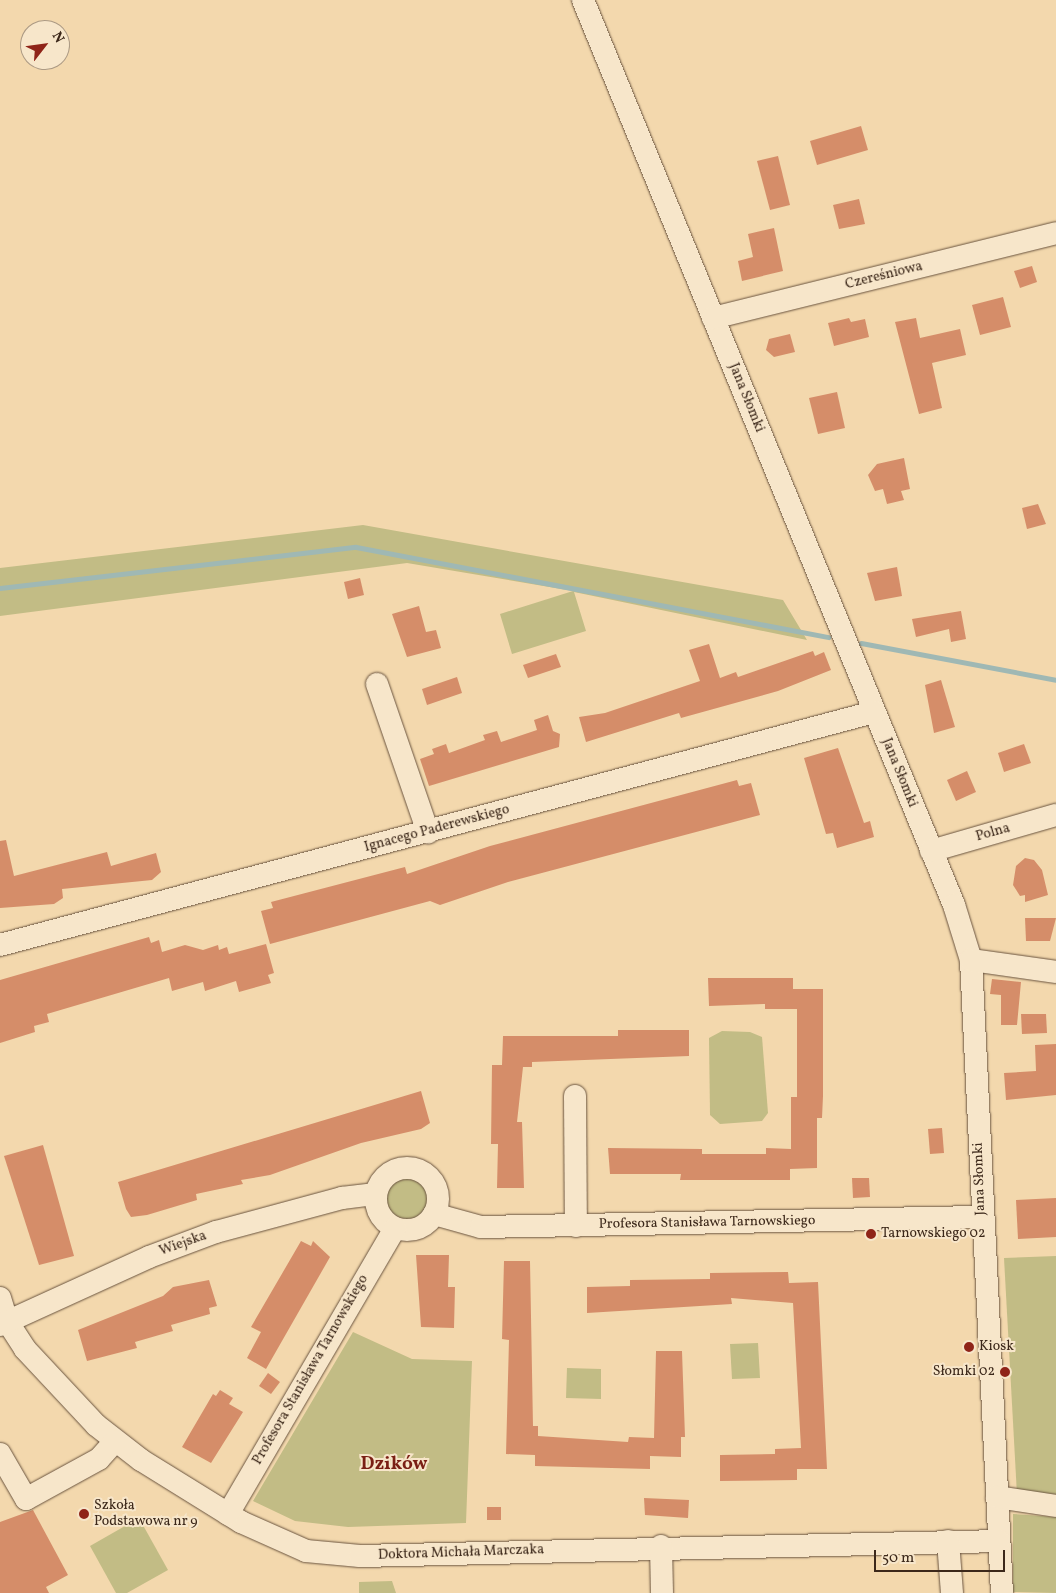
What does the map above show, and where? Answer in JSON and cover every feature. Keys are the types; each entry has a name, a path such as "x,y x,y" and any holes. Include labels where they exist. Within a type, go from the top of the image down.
{"street":[{"name":"Jana Słomki","path":"584,0 931,851 971,960 981,1217 1002,1593"},
{"name":"Czereśniowa","path":"713,318 1056,233"},
{"path":"377,684 428,832"},
{"name":"Ignacego Paderewskiego","path":"0,945 874,712"},
{"name":"Polna","path":"931,851 1056,815"},
{"path":"971,960 1056,972"},
{"path":"575,1096 576,1226"},
{"path":"416,1169 432,1180 436,1210 413,1230 395,1228 380,1214 376,1194 391,1173 416,1169"},
{"name":"Wiejska","path":"3,1323 149,1257 216,1232 342,1198 376,1194"},
{"name":"Profesora Stanisława Tarnowskiego","path":"436,1210 481,1227 981,1217"},
{"name":"Profesora Stanisława Tarnowskiego","path":"228,1514 395,1228"},
{"path":"0,1298 3,1323"},
{"name":"Doktora Michała Marczaka","path":"3,1323 51,1379 115,1441 228,1514 283,1544 332,1555 661,1546 999,1541"},
{"path":"0,1454 26,1499 99,1459 115,1441"},
{"path":"997,1497 1056,1506"},
{"path":"948,1541 952,1593"},
{"path":"661,1546 662,1593"}],"shaded area":[{"path":"363,525 783,600 807,640 574,592 586,631 512,654 500,614 573,591 407,563 0,616 0,568"},
{"path":"722,1031 750,1032 762,1037 768,1113 762,1121 720,1124 710,1115 709,1038"},
{"path":"407,1177 422,1183 428,1198 422,1213 407,1219 392,1213 386,1198 392,1183"},
{"path":"1056,1256 1056,1500 1017,1495 1004,1258"},
{"path":"353,1332 412,1359 472,1361 466,1523 348,1527 295,1521 253,1501"},
{"path":"758,1343 760,1378 732,1379 730,1344"},
{"path":"567,1368 601,1369 601,1399 566,1398"},
{"path":"1013,1514 1056,1517 1056,1593 1013,1592"},
{"path":"139,1518 168,1570 127,1593 116,1593 90,1546"},
{"path":"392,1581 396,1593 359,1593 359,1582"}],"building":[{"path":"861,126 868,150 817,165 810,141"},
{"path":"778,156 790,205 770,210 757,161"},
{"path":"859,199 865,224 839,229 833,205"},
{"path":"774,228 783,271 742,281 738,261 753,257 748,234"},
{"path":"1032,266 1037,282 1020,288 1014,271"},
{"path":"1003,297 1011,327 980,335 972,305"},
{"path":"849,318 851,322 865,319 869,337 834,346 828,323"},
{"path":"916,318 920,338 960,329 966,355 932,363 942,408 919,414 895,322"},
{"path":"790,334 795,352 774,357 766,350 769,339"},
{"path":"837,392 845,428 818,434 809,398"},
{"path":"904,458 910,489 901,491 904,500 887,504 883,489 875,491 868,475 877,464"},
{"path":"1038,504 1046,524 1027,529 1022,508"},
{"path":"897,567 902,596 875,601 867,573"},
{"path":"360,578 364,595 348,599 344,582"},
{"path":"419,606 426,632 436,630 441,648 407,657 392,614"},
{"path":"961,611 966,639 951,642 949,629 916,637 912,619"},
{"path":"709,644 720,678 736,672 738,677 813,651 815,656 824,652 831,670 778,691 681,718 679,713 586,742 579,717 605,713 700,681 689,650"},
{"path":"556,654 561,667 528,678 523,665"},
{"path":"457,677 462,693 427,705 422,689"},
{"path":"941,680 955,727 934,733 925,685"},
{"path":"548,715 553,731 560,734 559,747 429,786 420,759 434,754 432,749 446,744 449,753 485,740 483,735 497,731 501,742 537,730 534,720"},
{"path":"1024,744 1031,763 1004,772 998,753"},
{"path":"838,748 864,823 870,821 874,837 837,848 833,833 826,834 804,758"},
{"path":"967,771 976,792 956,801 947,780"},
{"path":"737,780 739,786 751,783 760,815 508,882 440,905 430,901 270,944 261,911 273,908 271,902 405,867 407,874 490,846"},
{"path":"6,840 14,876 107,852 111,866 156,853 161,872 152,880 62,889 63,898 54,904 0,908 0,841"},
{"path":"1025,858 1034,860 1042,870 1048,895 1025,902 1025,895 1020,896 1013,885 1016,866"},
{"path":"1025,918 1056,918 1050,941 1026,941"},
{"path":"149,937 151,943 159,940 162,952 185,945 203,950 218,945 219,950 227,947 229,954 266,944 274,973 268,975 271,983 239,992 236,981 205,991 203,982 172,991 169,978 47,1014 49,1022 34,1026 35,1032 0,1043 0,980"},
{"path":"708,978 793,978 793,989 823,989 823,1096 822,1118 817,1118 817,1168 790,1169 790,1180 680,1180 681,1174 610,1174 608,1148 702,1149 702,1154 766,1154 766,1148 791,1149 791,1097 797,1097 797,1009 765,1009 765,1004 709,1006"},
{"path":"992,979 1021,982 1017,1025 1001,1025 1001,995 990,994"},
{"path":"1021,1014 1046,1014 1047,1033 1022,1034"},
{"path":"618,1030 689,1030 689,1056 532,1062 532,1067 523,1067 517,1122 522,1122 524,1188 497,1188 498,1144 491,1144 492,1065 502,1065 503,1036 618,1036"},
{"path":"1056,1044 1056,1095 1006,1100 1004,1073 1036,1071 1035,1045"},
{"path":"421,1091 430,1123 421,1129 361,1143 270,1175 241,1180 243,1184 196,1194 197,1200 147,1215 131,1217 126,1209 118,1182"},
{"path":"942,1128 944,1153 930,1154 928,1129"},
{"path":"43,1145 74,1256 39,1265 4,1156"},
{"path":"852,1178 869,1178 870,1197 853,1198"},
{"path":"1056,1198 1056,1237 1018,1239 1016,1200"},
{"path":"301,1241 311,1246 313,1241 330,1257 266,1369 247,1358 261,1332 251,1327"},
{"path":"416,1255 449,1255 448,1287 455,1287 454,1328 421,1327"},
{"path":"504,1261 530,1261 533,1426 538,1426 538,1436 628,1442 629,1437 654,1438 656,1351 682,1351 685,1437 681,1437 681,1457 650,1456 650,1469 535,1466 535,1455 506,1454 509,1340 502,1339"},
{"path":"788,1272 789,1283 818,1282 827,1469 797,1469 797,1480 720,1481 720,1455 775,1454 775,1449 801,1448 793,1303 731,1298 732,1304 587,1313 587,1287 630,1286 630,1280 710,1279 710,1273"},
{"path":"209,1280 217,1306 209,1308 210,1314 171,1325 173,1331 135,1342 137,1348 87,1361 78,1330 163,1296 173,1287"},
{"path":"268,1373 280,1382 271,1394 259,1386"},
{"path":"220,1390 233,1398 229,1404 243,1412 211,1463 182,1447 213,1394 216,1396"},
{"path":"644,1498 689,1500 688,1518 645,1515"},
{"path":"487,1507 501,1507 501,1520 487,1520"},
{"path":"33,1510 68,1575 46,1587 49,1593 0,1593 0,1522"}],"waterway":[{"path":"0,588 356,547 829,637"},
{"path":"861,643 1056,680"}],"place":[{"name":"Tarnowskiego 02","path":"871,1234"},
{"name":"Kiosk","path":"969,1347"},
{"name":"Słomki 02","path":"1005,1372"},
{"name":"Szkoła Podstawowa nr 9","path":"84,1514"}],"district":[{"name":"Dzików","path":"394,1465"}]}
